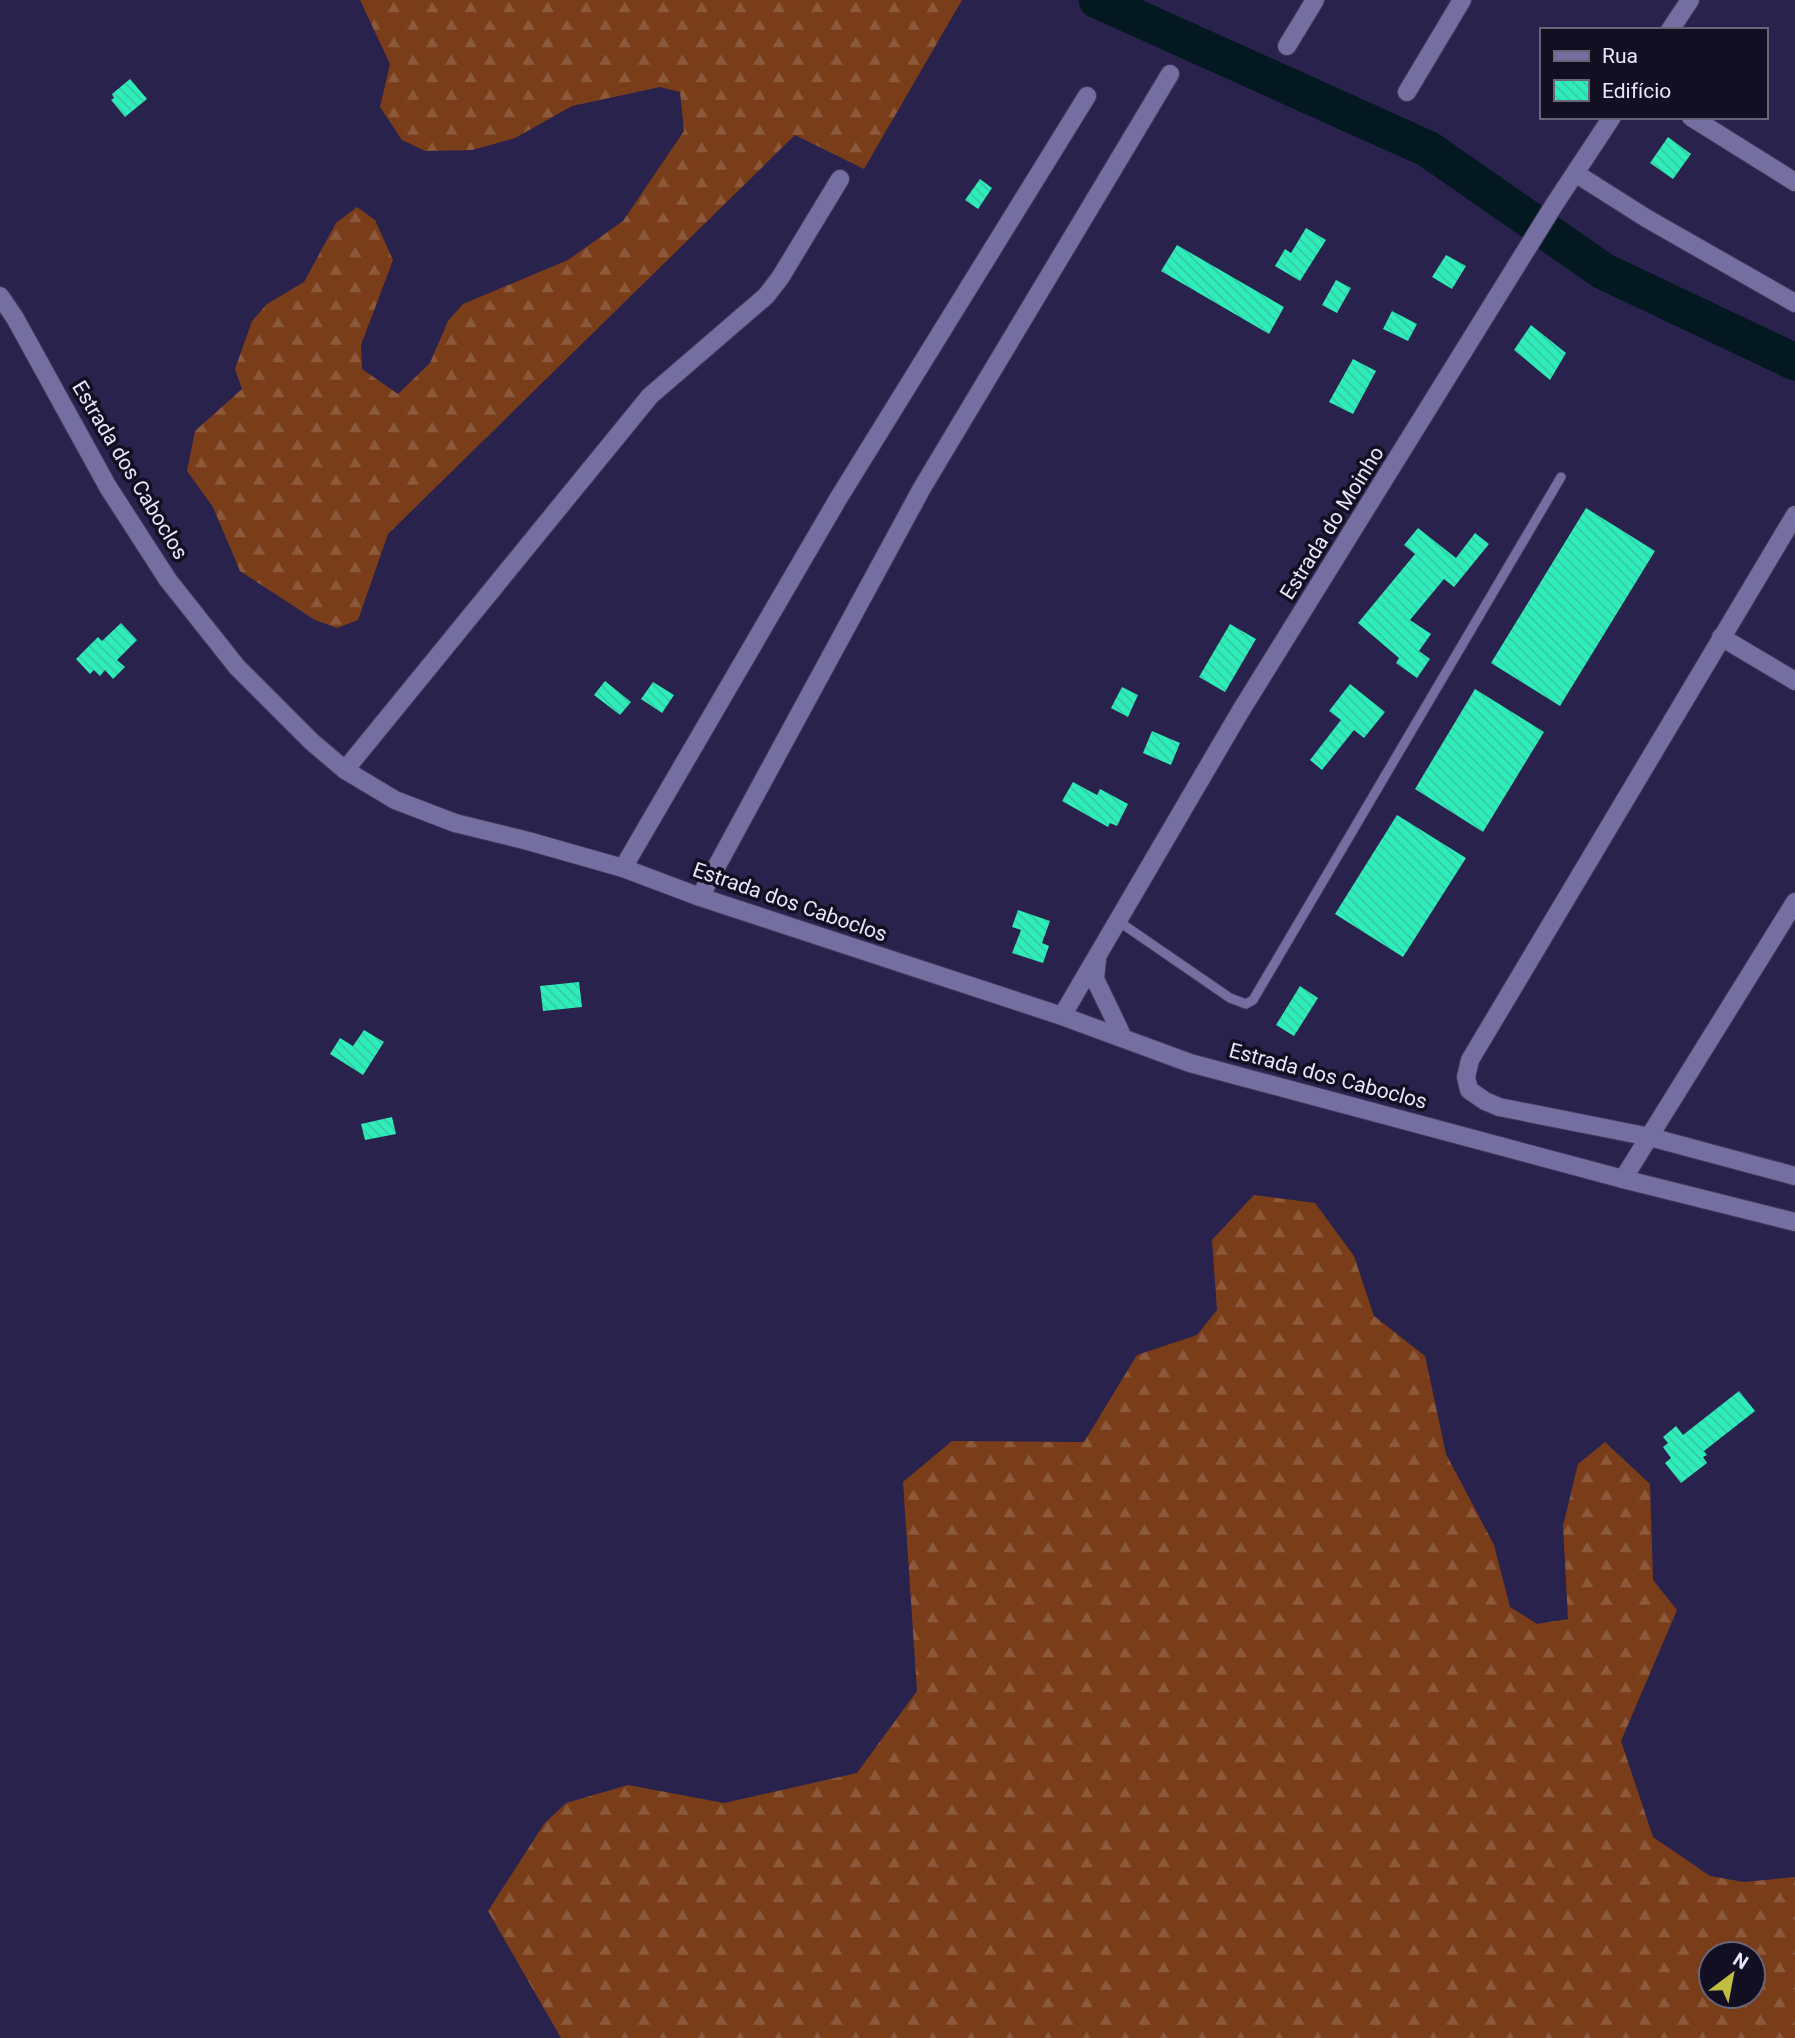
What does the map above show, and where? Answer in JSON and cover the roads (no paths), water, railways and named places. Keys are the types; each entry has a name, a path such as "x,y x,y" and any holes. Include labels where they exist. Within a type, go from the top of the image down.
{"street":[{"path":"1287,46 1315,0"},
{"path":"1407,92 1462,0"},
{"path":"1671,28 1690,0"},
{"path":"701,897 922,488 1170,74"},
{"path":"623,868 838,499 1087,96"},
{"name":"Estrada do Moinho","path":"1062,1016 1240,712 1554,205 1611,119"},
{"path":"1695,119 1795,182"},
{"path":"1575,173 1646,218 1795,303"},
{"path":"345,770 650,396 766,296 780,278 840,179"},
{"name":"Estrada dos Caboclos","path":"0,296 15,318 108,487 168,580 237,667 312,742 345,770 395,800 455,823 623,868 701,897 1062,1016 1190,1063 1623,1179 1795,1222"},
{"path":"1795,515 1470,1060 1466,1077 1469,1090 1499,1107 1650,1137 1795,1177"},
{"path":"1721,637 1795,681"},
{"path":"1623,1179 1795,902"},
{"path":"1097,957 1095,979 1119,1031 1118,1036"}],"lane":[{"path":"1118,921 1230,998 1246,1004 1253,1000 1561,477"}],"waterway":[{"path":"1097,0 1428,149 1603,271 1795,362"}]}
